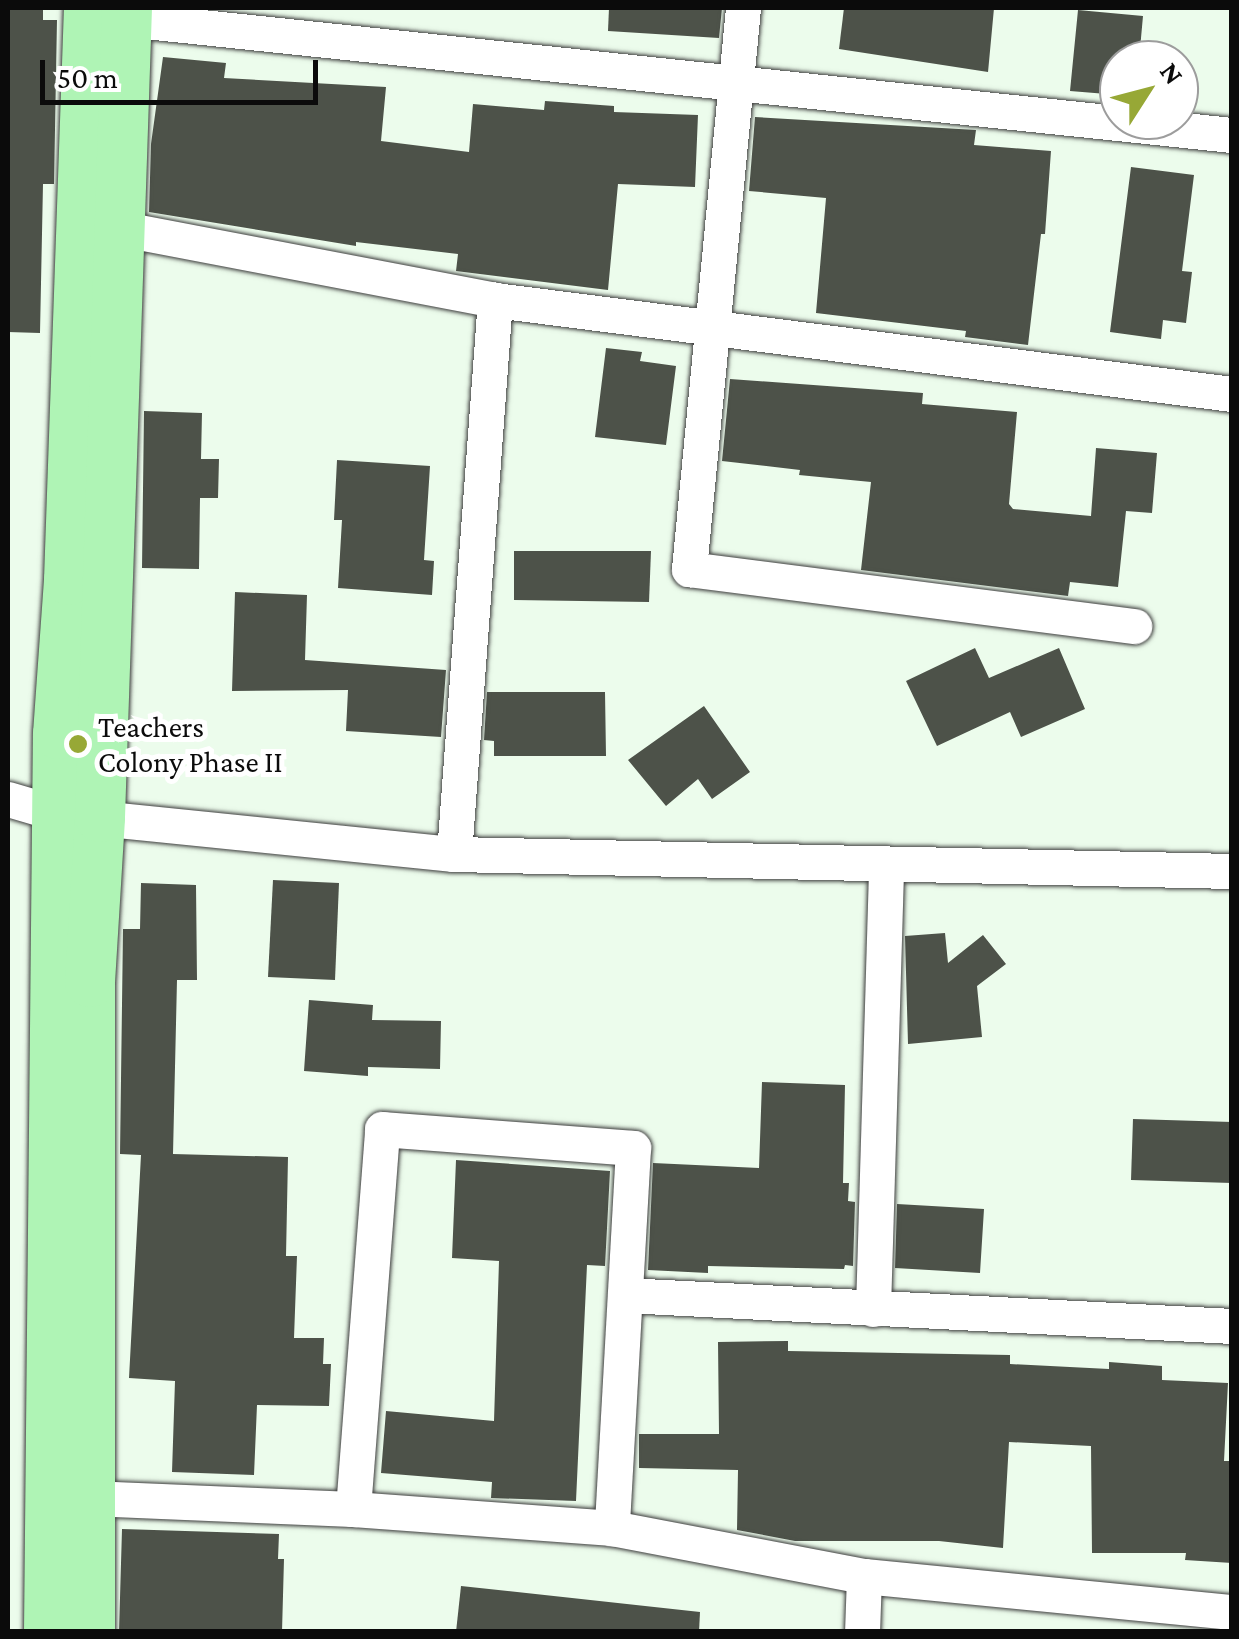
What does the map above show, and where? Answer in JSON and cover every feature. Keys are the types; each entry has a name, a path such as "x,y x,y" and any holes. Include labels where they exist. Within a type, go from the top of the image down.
{"street":[{"path":"743,8 739,86 710,328 689,569 1134,626"},
{"path":"114,11 739,86 1232,135"},
{"path":"48,1632 80,815 118,228 114,11"},
{"path":"90,1632 90,982 80,815 58,734 114,11"},
{"path":"118,228 495,300 1232,394"},
{"path":"454,854 495,300"},
{"path":"8,800 80,815 454,854 1232,871"},
{"path":"873,1308 886,866"},
{"path":"354,1508 382,1129 633,1148 612,1528"},
{"path":"625,1295 1232,1326"},
{"path":"89,1498 354,1508 612,1528 864,1576 1232,1612"},
{"path":"862,1632 864,1576"}],"building":[{"path":"8,8 43,8 43,20 57,20 54,184 43,184 40,333 8,332"},
{"path":"609,8 722,8 719,38 608,31"},
{"path":"844,8 994,8 988,72 839,49"},
{"path":"1078,10 1143,16 1141,40 1099,40 1099,93 1070,91"},
{"path":"163,57 226,63 224,78 386,87 381,141 469,152 473,104 544,110 545,101 614,106 614,112 698,115 695,187 618,184 608,290 456,271 458,254 356,242 356,246 149,212 151,144"},
{"path":"755,117 976,130 974,145 1051,151 1045,234 1041,234 1028,345 965,337 966,331 816,313 826,198 749,191"},
{"path":"1131,167 1194,175 1182,271 1192,272 1186,323 1163,320 1161,339 1110,332"},
{"path":"606,348 642,352 640,361 676,366 666,445 595,437"},
{"path":"730,379 923,393 922,404 1017,412 1009,504 1013,509 1091,516 1096,448 1157,453 1152,513 1126,511 1118,587 1070,582 1068,596 861,570 871,482 799,475 800,470 722,461"},
{"path":"144,411 202,413 201,459 219,459 218,498 200,498 199,569 142,568"},
{"path":"337,460 430,466 424,560 434,561 432,595 338,588 342,520 334,520"},
{"path":"514,551 651,551 649,602 514,600"},
{"path":"235,592 307,595 305,660 446,670 441,737 346,731 348,690 232,691"},
{"path":"975,648 989,678 1059,648 1085,709 1021,737 1010,712 937,746 906,681"},
{"path":"487,692 605,692 606,756 494,756 494,741 484,740"},
{"path":"704,706 750,772 712,799 698,779 666,806 628,760"},
{"path":"273,880 339,883 335,980 268,977"},
{"path":"141,883 196,885 197,980 177,980 173,1154 288,1157 286,1256 297,1256 294,1338 324,1338 323,1364 331,1364 329,1406 257,1405 254,1475 172,1472 175,1381 129,1378 141,1155 120,1154 123,929 140,929"},
{"path":"945,933 948,963 983,935 1006,964 977,986 982,1037 908,1044 905,936"},
{"path":"309,1000 373,1005 372,1020 441,1021 440,1069 368,1067 368,1076 304,1071"},
{"path":"762,1082 845,1085 843,1183 849,1183 848,1201 855,1202 853,1266 708,1266 708,1273 648,1270 653,1163 759,1168"},
{"path":"1133,1119 1232,1122 1232,1183 1131,1180"},
{"path":"456,1160 610,1171 605,1266 587,1265 576,1501 491,1498 492,1482 381,1473 386,1411 494,1421 499,1261 452,1258"},
{"path":"897,1204 984,1209 980,1273 895,1268"},
{"path":"788,1341 788,1351 1010,1355 1010,1364 1109,1369 1109,1362 1162,1366 1162,1380 1228,1383 1224,1461 1232,1461 1232,1563 1185,1560 1186,1553 1092,1553 1091,1446 1009,1442 1003,1548 939,1541 795,1541 737,1530 738,1470 639,1468 639,1434 719,1434 718,1342"},
{"path":"122,1529 279,1534 278,1559 284,1559 282,1632 119,1632"},
{"path":"461,1586 700,1612 699,1632 456,1632"}],"place":[{"name":"Teachers Colony Phase II","path":"78,744"}]}
